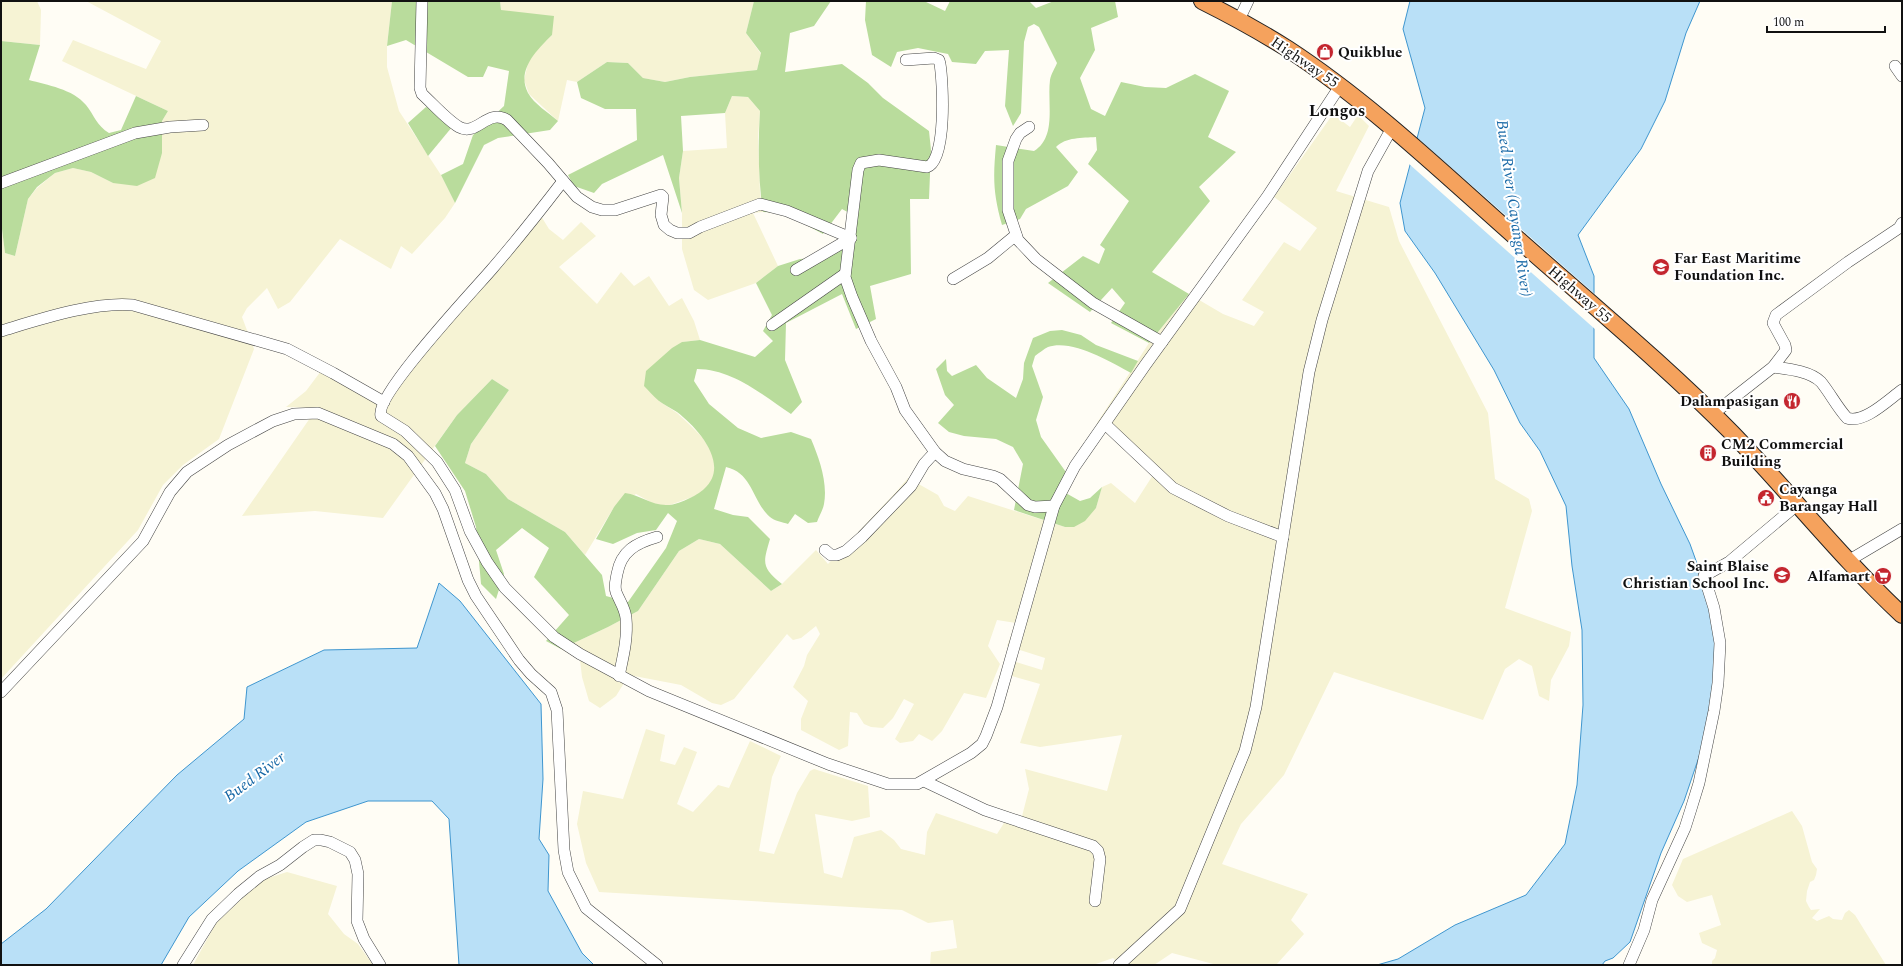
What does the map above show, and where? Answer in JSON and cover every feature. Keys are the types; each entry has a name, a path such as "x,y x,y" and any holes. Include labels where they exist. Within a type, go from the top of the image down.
{"highway":[{"name":"Highway 55","path":"1202,1 1239,20 1289,50 1340,86 1392,128 1610,320 1713,414 1848,561 1902,615"}],"street":[{"path":"422,1 420,88 422,94 460,128 473,128 496,116 501,116 507,120 577,197 602,210 616,210 661,194 663,196 661,215 664,225 677,233 689,233 700,227 760,204 787,211 851,238"},
{"path":"1239,20 1248,1"},
{"path":"906,60 934,58 939,60 944,106 937,155 933,164 927,167 878,160 861,163 858,170 851,238 845,274 852,297 872,341 896,387 905,410 935,452 945,461 955,466 1000,479 1028,505 1035,507 1054,506"},
{"path":"1894,66 1902,76"},
{"path":"563,181 492,270 430,338 384,402 380,410 381,416 405,431 437,462 455,490 470,531 487,562 506,588 554,637 619,676 708,717 835,767 888,784 910,785 924,781 971,753 982,744 997,707 1054,506 1067,479 1162,342 1267,197 1340,86"},
{"path":"1,183 135,134 170,127 203,125"},
{"path":"1029,127 1020,133 1016,139 1008,161 1008,210 1016,235 1025,248 1036,259 1093,303 1162,342"},
{"path":"1119,965 1180,908 1245,751 1256,707 1309,372 1322,320 1368,171 1392,128"},
{"path":"1713,414 1773,366 1786,350 1774,323 1776,315 1842,266 1899,228 1902,223"},
{"path":"953,279 988,258 1016,235"},
{"path":"796,270 851,238"},
{"path":"772,325 845,274"},
{"path":"1,331 39,319 76,311 123,304 133,305 287,349 384,402"},
{"path":"1773,366 1802,372 1820,382 1847,418 1853,420 1863,418 1902,390"},
{"path":"1,692 142,541 170,492 188,472 250,432 294,414 318,413 360,429 393,444 408,456 443,509 468,580 476,596 519,660 531,674 551,692 557,710 564,850 568,872 586,908 657,965"},
{"path":"1105,424 1173,488 1228,516 1283,537"},
{"path":"825,550 831,555 837,555 846,550 862,537 911,486 924,464 935,452"},
{"path":"1629,965 1644,930 1652,900 1679,841 1691,809 1699,783 1714,711 1718,683 1720,643 1714,608 1704,576 1729,562 1797,505"},
{"path":"1848,561 1902,529"},
{"path":"619,676 626,642 627,628 625,609 615,587 620,560 629,550 657,537"},
{"path":"924,781 985,810 1093,846 1098,851 1100,859 1095,901"},
{"path":"183,965 212,919 238,894 260,876 314,840 330,842 350,852 355,860 358,874 356,920 364,939 380,965"}],"shaded area":[{"path":"1,1 37,1 41,10 40,45 1,41"},
{"path":"86,1 392,1 387,46 387,67 399,111 441,175 455,203 445,218 412,254 401,246 391,269 340,239 290,302 278,309 267,288 247,308 242,317 254,349 219,439 183,465 163,485 138,530 1,679 1,221 5,253 15,256 28,199 37,188 55,173 73,168 91,172 113,183 162,153 162,121 168,111 62,61 73,40 146,69 161,41"},
{"path":"500,1 754,1 746,33 761,54 757,70 690,77 665,82 643,78 628,63 607,62 577,82 567,80 558,121 529,94 524,80 528,63 535,51 552,35 501,10"},
{"path":"732,96 748,97 760,111 758,138 760,193 763,212 753,213 778,266 756,283 708,300 694,290 682,249 682,213 679,178 683,151 727,148 725,113"},
{"path":"1333,114 1350,127 1358,115 1369,126 1336,191 1389,207 1399,241 1488,413 1495,479 1529,499 1532,511 1505,608 1571,632 1569,646 1551,680 1549,701 1539,696 1532,666 1519,659 1505,669 1483,720 1334,672 1284,775 1241,824 1222,864 1308,894 1291,920 1304,934 1276,965 1217,965 1172,953 1154,965 1121,965 1113,958 1093,965 930,965 931,952 957,948 953,920 928,923 902,910 599,892 586,863 577,824 583,791 623,799 646,729 665,735 660,761 675,765 684,747 697,752 677,804 693,812 718,785 729,788 750,741 781,756 772,777 759,851 774,854 797,793 810,771 814,769 868,786 870,817 852,821 815,814 824,873 842,878 854,837 881,830 894,840 901,849 925,855 927,832 936,813 997,834 1004,823 1020,824 1029,789 1025,769 1107,791 1122,735 1040,747 1020,743 1040,684 1008,675 1013,661 1042,670 1045,658 1007,646 1016,623 997,620 988,646 1000,664 986,698 964,693 942,731 932,741 919,734 913,741 900,743 895,739 914,704 904,699 893,718 883,728 871,727 864,724 857,713 850,712 848,746 839,750 801,730 801,719 808,701 793,687 804,666 807,655 820,634 816,626 801,638 793,640 787,634 734,699 721,705 712,703 681,685 629,675 616,696 600,708 589,701 582,677 580,660 561,649 638,611 679,551 699,539 720,544 771,591 782,584 816,550 828,564 908,478 938,495 944,506 955,511 968,496 1065,527 1096,508 1102,487 1111,483 1135,503 1153,475 1097,423 1149,343 1189,294 1223,314 1254,326 1264,312 1242,300 1284,242 1300,251 1317,228 1274,197"},
{"path":"536,208 549,229 563,240 581,222 596,236 559,267 597,304 621,272 634,286 649,276 669,306 682,298 694,321 700,340 682,342 659,401 677,413 689,424 702,437 713,454 715,472 711,483 698,495 667,506 654,504 636,494 614,507 585,555 565,532 508,499 486,474 465,463 471,444 509,390 492,379 457,415 383,518 315,511 242,516 317,408 286,407 306,391 321,371 379,402 515,238"},
{"path":"1792,811 1802,826 1812,862 1817,869 1814,880 1810,882 1807,891 1806,901 1811,910 1820,909 1812,918 1817,921 1829,916 1833,919 1842,920 1845,913 1849,910 1855,915 1886,965 1712,965 1712,961 1715,958 1717,950 1702,943 1699,933 1721,925 1712,895 1687,902 1678,896 1672,885 1683,859"},
{"path":"287,872 337,886 328,914 344,934 358,944 373,965 193,965 216,923 262,880"}],"green space":[{"path":"392,1 500,1 501,10 554,16 552,35 540,47 526,68 525,85 528,93 538,105 558,121 550,130 498,138 484,145 455,203 441,175 463,164 473,135 504,106 509,71 488,66 483,77 468,77 406,40 387,46"},
{"path":"754,1 831,1 814,26 790,33 785,72 842,64 868,83 883,98 929,131 931,150 929,199 910,199 911,274 870,286 876,319 856,329 842,294 786,323 785,360 802,402 791,414 758,391 735,378 723,373 697,369 694,381 709,404 738,428 761,438 791,432 811,439 814,446 820,462 825,487 824,504 817,522 808,523 795,514 788,524 772,518 764,511 742,475 735,470 726,467 714,509 733,515 748,517 770,539 765,559 767,569 782,584 771,591 720,544 699,539 679,551 638,611 561,649 546,641 569,615 534,577 549,548 522,528 496,550 504,574 496,599 481,584 476,527 465,491 435,446 457,415 492,379 509,390 471,444 465,463 486,474 508,499 565,532 602,575 606,596 628,602 666,548 677,521 668,513 656,530 637,533 613,544 596,539 614,507 625,493 661,505 670,505 686,500 704,489 711,479 714,469 713,458 702,437 694,427 677,412 659,401 644,386 646,371 672,348 682,342 700,340 755,357 773,341 763,331 772,315 756,283 778,266 800,259 829,257 849,233 851,214 842,209 823,234 784,213 763,212 759,162 760,111 748,97 732,96 725,113 681,116 683,151 679,178 682,213 663,155 602,184 594,193 574,186 568,175 637,140 636,109 605,109 581,98 577,82 607,62 628,63 643,78 665,82 690,77 757,70 761,53 746,33"},
{"path":"866,1 924,1 945,11 950,1 1029,1 1036,8 1054,1 1115,1 1118,17 1091,28 1095,50 1080,78 1091,109 1105,116 1121,82 1145,87 1166,88 1195,74 1229,91 1208,137 1236,152 1199,187 1210,201 1152,272 1189,294 1149,343 1111,323 1125,303 1112,288 1090,312 1048,283 1083,256 1099,264 1105,249 1100,245 1129,201 1088,164 1097,150 1096,137 1064,141 1056,147 1078,172 1068,186 1026,209 1020,219 1002,225 994,185 996,145 1034,151 1041,145 1046,137 1050,119 1050,80 1057,63 1039,27 1034,24 1028,27 1024,42 1021,113 1013,126 1005,106 1009,50 985,51 976,64 952,62 948,54 918,48 897,52 891,67 872,55 865,20"},
{"path":"1,41 40,45 29,80 59,88 74,95 86,105 99,124 109,133 121,130 136,96 168,111 162,121 162,153 155,178 137,186 113,183 91,172 73,168 55,173 37,187 28,199 15,256 5,253 1,221"},
{"path":"426,107 457,121 428,156 408,123"},
{"path":"1062,330 1081,335 1096,345 1138,361 1131,373 1091,353 1069,346 1058,345 1048,347 1035,356 1032,366 1043,397 1036,420 1041,437 1073,482 1064,492 1080,501 1090,498 1102,487 1096,508 1085,521 1074,527 1065,527 1014,510 1023,464 1013,447 996,439 964,436 949,432 938,423 954,405 945,395 936,369 946,359 947,371 952,376 976,365 987,378 1016,398 1023,379 1024,363 1033,338 1050,331"}],"water":[{"name":"Bued River (Cayanga River)","path":"1410,1 1700,1 1686,33 1665,101 1641,149 1578,235 1594,276 1594,358 1629,409 1661,484 1690,544 1714,611 1718,665 1701,751 1684,801 1661,853 1630,942 1613,958 1605,961 1602,965 1377,965 1398,959 1455,925 1526,895 1565,844 1577,785 1583,705 1582,630 1572,566 1566,506 1540,451 1520,423 1494,370 1435,273 1405,231 1400,203 1425,108 1403,29"},
{"name":"Bued River","path":"439,583 460,601 541,704 543,779 539,839 549,855 548,891 582,953 594,965 459,965 449,819 432,801 368,801 306,822 238,871 189,917 161,965 1,965 1,944 46,909 177,775 244,719 247,687 324,650 417,648"}],"pier":[{"path":"1420,140 1596,295 1596,330 1408,163 1413,148"}],"place":[{"name":"Quikblue","path":"1325,52"},
{"name":"Far East Maritime Foundation Inc.","path":"1661,267"},
{"name":"Dalampasigan","path":"1792,401"},
{"name":"CM2 Commercial Building","path":"1708,453"},
{"name":"Cayanga Barangay Hall","path":"1766,498"},
{"name":"Saint Blaise Christian School Inc.","path":"1782,575"},
{"name":"Alfamart","path":"1883,576"}],"district":[{"name":"Longos","path":"1337,110"}]}
